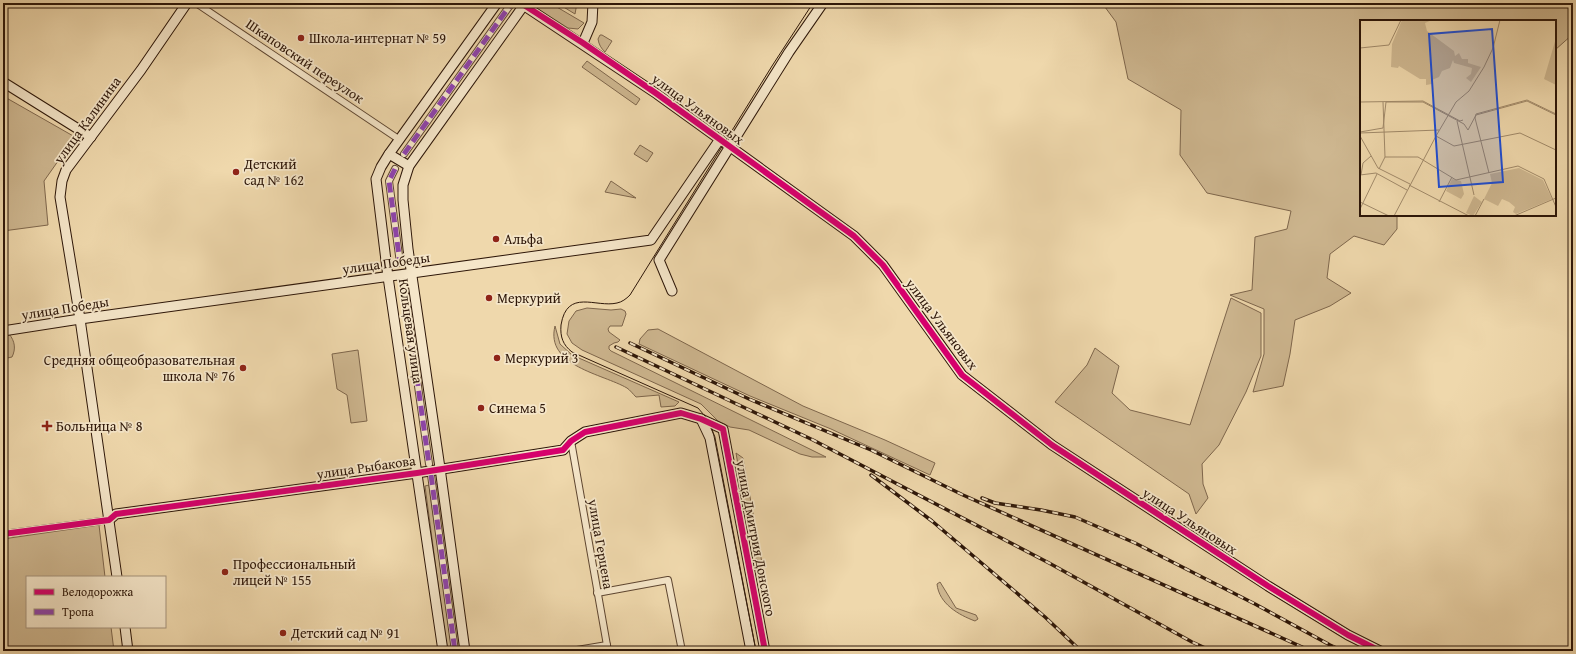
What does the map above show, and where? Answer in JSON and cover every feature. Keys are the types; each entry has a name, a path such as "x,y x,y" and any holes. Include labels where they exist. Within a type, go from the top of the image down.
{"street":[{"name":"улица Калинина","path":"117,576 80,319 60,197 62,181 66,170 141,70 187,3"},
{"name":"Шкаповский переулок","path":"196,3 400,140"},
{"name":"Кольцевая улица","path":"443,651 388,277 376,179 381,167 497,3"},
{"path":"583,43 592,22 593,3"},
{"path":"672,291 659,260 789,52 823,3"},
{"path":"404,154 518,4"},
{"name":"Кольцевая улица","path":"465,651 412,273 403,200 403,185 409,166 518,4"},
{"name":"улица Ульяновых","path":"518,4 583,43 720,139 854,236 883,265 962,375 1052,445 1268,586 1348,635 1380,651"},
{"path":"3,82 91,137"},
{"name":"улица Победы","path":"3,332 80,319 651,240 720,139"},
{"path":"390,154 409,166"},
{"path":"395,169 389,181 400,263"},
{"path":"404,287 429,464"},
{"name":"улица Рыбакова","path":"3,534 109,520 116,514 417,473 440,468 563,450 571,441 585,432 681,413 701,419 723,429"},
{"name":"улица Дмитрия Донского","path":"701,419 710,438 751,651"},
{"name":"улица Дмитрия Донского","path":"723,429 765,651"},
{"name":"улица Герцена","path":"571,441 608,648"},
{"path":"431,476 454,651"},
{"path":"597,593 668,580 682,651"},
{"path":"125,628 128,651"},
{"path":"571,651 608,648"}],"shaded area":[{"path":"537,3 550,3 584,23 578,29 568,28 535,7"},
{"path":"557,3 577,3 575,14"},
{"path":"1102,3 1573,3 1573,34 1556,49 1556,20 1360,20 1360,216 1397,216 1397,229 1384,245 1354,236 1330,254 1327,278 1351,293 1330,306 1295,320 1283,386 1253,392 1264,354 1264,309 1230,295 1252,290 1255,237 1287,229 1291,211 1207,193 1180,155 1181,110 1128,79 1116,22"},
{"path":"600,35 612,41 605,52 599,43 598,39"},
{"path":"587,61 640,99 636,105 582,67"},
{"path":"3,96 75,137 44,181 48,225 3,231"},
{"path":"640,145 653,153 647,162 634,154"},
{"path":"611,181 636,198 605,192"},
{"path":"1231,298 1261,313 1261,356 1246,392 1219,445 1202,464 1203,484 1208,498 1196,514 1189,494 1055,402 1087,365 1095,348 1119,366 1112,393 1130,410 1190,425"},
{"path":"587,308 611,310 621,309 625,311 626,314 622,326 610,326 608,329 609,332 620,340 609,346 611,351 826,457 812,457 800,454 749,430 730,427 718,421 701,404 582,350 572,343 567,334 569,321 576,311"},
{"path":"555,326 560,344 572,355 679,402 675,406 661,407 659,395 636,397 627,388 578,367 567,360 559,351 554,340"},
{"path":"658,329 803,406 885,440 935,463 930,475 831,429 750,396 639,344 640,339 648,330"},
{"path":"9,334 14,342 14,351 12,357 3,359 3,335"},
{"path":"358,350 367,421 351,423 347,395 337,389 332,354"},
{"path":"736,453 743,458 762,563 754,557"},
{"path":"433,484 438,484 461,651 456,651"},
{"path":"429,485 452,651 447,651 425,486"},
{"path":"99,525 105,576 26,576 26,628 111,628 114,651 3,651 3,539"},
{"path":"940,582 956,608 976,615 978,619 975,621 963,616 951,608 946,603 939,591 937,584"}],"tram line":[{"path":"756,651 710,422 698,408 572,352 566,347 563,340 561,325 564,314 569,307 576,303 617,303 621,302 630,295 772,66 813,3"}],"railway":[{"path":"630,343 749,399 871,450 963,495 1311,651"},
{"path":"616,347 813,440 1049,563 1192,642 1212,651"},
{"path":"871,475 932,521 1045,617 1081,651"},
{"path":"982,498 995,503 1075,517 1135,543 1343,651"}],"marked path":[{"path":"404,154 511,4"},
{"path":"395,169 389,181 400,263"},
{"path":"404,287 429,464"},
{"path":"431,475 455,651"}],"cycle path":[{"path":"524,5 583,43 657,94 854,236 883,265 962,375 1052,445 1268,586 1348,635 1380,651"},
{"path":"3,534 109,520 116,514 417,473 563,450 571,441 585,432 681,413 701,419 723,429 765,651"}],"place":[{"name":"Школа-интернат № 59","path":"301,38"},
{"name":"Детский сад № 162","path":"236,172"},
{"name":"Альфа","path":"496,239"},
{"name":"Меркурий","path":"489,298"},
{"name":"Меркурий 3","path":"497,358"},
{"name":"Средняя общеобразовательная школа № 76","path":"243,368"},
{"name":"Синема 5","path":"481,408"},
{"name":"Больница № 8","path":"47,426"},
{"name":"Профессиональный лицей № 155","path":"225,572"},
{"name":"Детский сад № 91","path":"283,633"}]}
